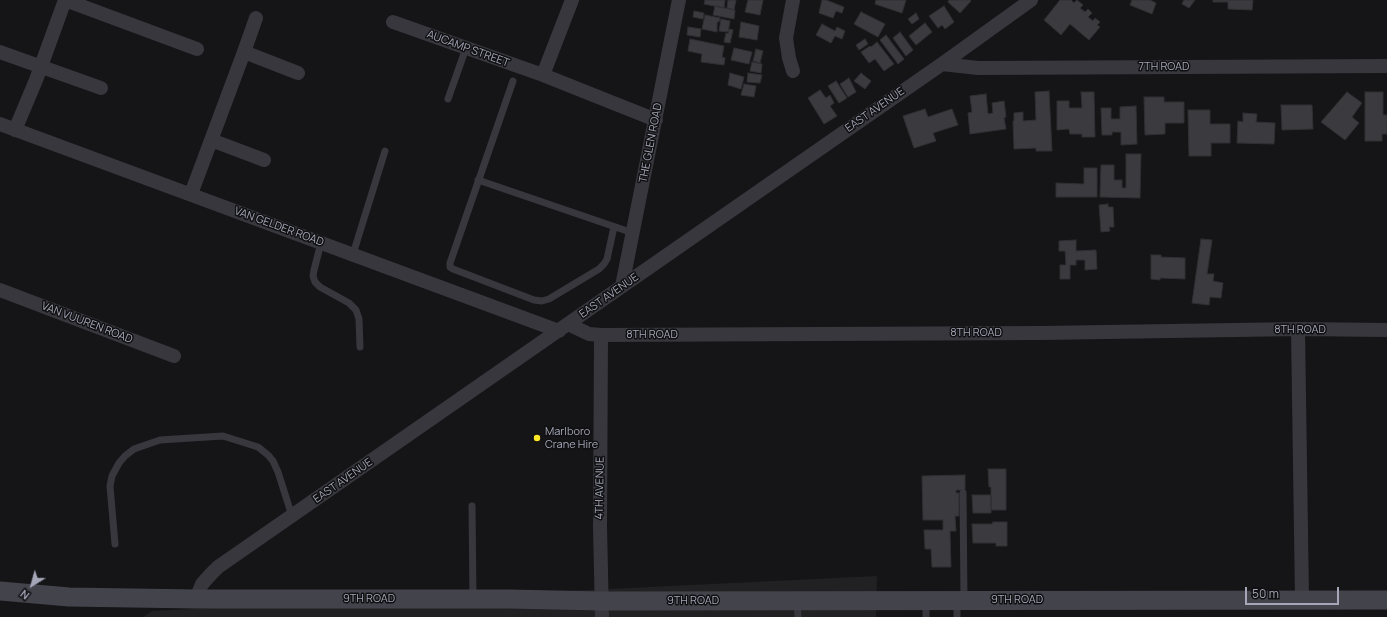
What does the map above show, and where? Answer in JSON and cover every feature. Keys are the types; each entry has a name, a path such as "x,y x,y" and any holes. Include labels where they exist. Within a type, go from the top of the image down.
{"main road":[{"name":"9TH ROAD","path":"0,591 76,597 196,599 472,599 602,609 926,608 1302,599 1387,600"}],"street":[{"path":"16,130 65,0 197,49"},
{"path":"543,75 572,0"},
{"name":"THE GLEN ROAD","path":"622,286 679,0"},
{"path":"792,71 786,38 793,0"},
{"name":"EAST AVENUE","path":"196,599 202,584 211,574 292,516 942,64 1031,0"},
{"path":"191,194 256,18"},
{"name":"AUCAMP STREET","path":"393,22 543,75 656,120"},
{"path":"0,52 101,88"},
{"path":"244,52 298,73"},
{"name":"7TH ROAD","path":"942,64 978,68 1387,66"},
{"name":"VAN GELDER ROAD","path":"0,124 321,243 563,327"},
{"path":"211,140 264,160"},
{"name":"VAN VUUREN ROAD","path":"0,290 174,356"},
{"name":"8TH ROAD","path":"563,327 589,334 601,335 1034,333 1298,329 1387,330"},
{"path":"1298,329 1302,599"},
{"name":"4TH AVENUE","path":"601,335 600,526 602,609"}],"lane":[{"path":"448,100 466,48"},
{"path":"513,81 478,180 450,263 450,267 453,270 542,302 599,269 604,264 607,259 614,227"},
{"path":"353,254 385,151"},
{"path":"478,180 633,233"},
{"path":"321,243 314,270 314,282 320,287 349,303 356,310 359,319 360,347"},
{"path":"115,544 110,486 112,476 120,463 134,450 160,440 223,436 258,447 273,461 292,516"},
{"path":"960,606 963,493"},
{"path":"472,506 472,599"}],"shaded area":[{"path":"877,576 876,617 143,617 152,611"}],"building":[{"path":"705,0 725,0 724,8 704,4"},
{"path":"728,0 736,0 734,10 727,8"},
{"path":"748,0 763,0 760,15 745,12"},
{"path":"822,0 826,0 844,7 842,13 836,11 833,18 819,13"},
{"path":"876,0 906,0 902,13 875,4"},
{"path":"949,0 971,1 960,13 948,2"},
{"path":"1060,0 1071,0 1074,3 1077,0 1083,5 1080,8 1085,12 1088,9 1092,13 1088,17 1093,21 1095,18 1100,22 1097,25 1100,27 1089,40 1070,24 1061,35 1044,20"},
{"path":"1132,0 1150,0 1156,3 1152,14 1130,5"},
{"path":"1184,0 1195,0 1189,8 1182,4"},
{"path":"1213,0 1253,0 1252,10 1228,9 1228,2 1213,2"},
{"path":"715,6 735,10 734,19 713,15"},
{"path":"944,6 954,22 945,29 942,25 938,28 929,16"},
{"path":"694,11 704,13 703,19 693,17"},
{"path":"861,12 885,24 878,37 854,24"},
{"path":"916,13 919,19 912,24 908,19"},
{"path":"705,15 720,18 719,22 717,22 717,32 702,29"},
{"path":"721,19 730,21 728,32 719,31"},
{"path":"741,22 759,26 757,40 739,37"},
{"path":"925,23 932,32 916,45 909,36"},
{"path":"822,24 835,31 837,27 845,31 842,39 835,36 831,43 816,35"},
{"path":"688,27 701,29 700,37 687,35"},
{"path":"729,29 733,30 730,43 724,42 726,33 728,34"},
{"path":"900,32 913,50 906,56 893,38"},
{"path":"886,35 904,59 898,64 880,40"},
{"path":"690,39 724,46 722,57 725,58 724,65 701,62 702,54 688,51"},
{"path":"865,39 868,44 859,50 856,45"},
{"path":"877,42 894,64 884,71 875,59 869,63 861,52"},
{"path":"734,48 752,52 749,64 731,60"},
{"path":"756,49 763,51 760,63 753,61"},
{"path":"752,62 762,64 761,73 750,71"},
{"path":"730,73 744,77 741,89 728,85"},
{"path":"748,73 762,75 760,83 747,82"},
{"path":"861,73 871,81 865,89 854,81"},
{"path":"849,78 856,92 848,97 840,84"},
{"path":"836,81 847,98 839,103 828,86"},
{"path":"744,84 756,86 754,97 741,95"},
{"path":"820,90 826,98 830,95 834,103 830,106 837,116 824,124 808,98"},
{"path":"1049,91 1052,151 1036,151 1036,148 1014,149 1014,113 1023,112 1023,121 1036,120 1035,92"},
{"path":"1081,92 1094,92 1095,137 1082,137 1082,134 1070,134 1069,129 1057,130 1057,101 1069,101 1069,108 1082,108"},
{"path":"1347,92 1362,103 1352,117 1359,123 1345,140 1321,122"},
{"path":"1365,92 1383,92 1383,115 1387,115 1387,134 1382,134 1382,141 1365,141"},
{"path":"986,94 988,114 993,113 992,103 1004,101 1006,117 1004,118 1006,129 970,134 968,113 972,112 970,96"},
{"path":"1144,97 1164,97 1164,102 1184,102 1184,123 1165,123 1165,134 1145,135"},
{"path":"1281,105 1312,105 1313,129 1282,130"},
{"path":"1136,106 1137,144 1121,145 1121,132 1112,132 1112,135 1102,135 1101,108 1111,108 1111,119 1120,119 1120,107"},
{"path":"925,109 928,117 952,109 958,125 933,133 936,141 914,148 903,116"},
{"path":"1188,110 1210,110 1210,124 1230,124 1230,143 1211,143 1211,156 1189,156"},
{"path":"1243,113 1257,114 1256,122 1275,123 1274,144 1237,143 1238,121 1243,122"},
{"path":"1126,154 1141,154 1140,198 1100,197 1101,165 1114,165 1114,180 1122,180 1122,188 1126,188"},
{"path":"1084,168 1097,168 1097,197 1056,197 1056,183 1084,184"},
{"path":"1108,204 1108,207 1113,207 1114,227 1109,227 1110,231 1101,232 1099,205"},
{"path":"1201,239 1212,240 1207,274 1214,274 1213,281 1223,283 1221,298 1210,297 1209,305 1192,303"},
{"path":"1076,240 1076,251 1096,250 1097,269 1085,270 1085,260 1076,260 1076,265 1070,265 1070,279 1060,279 1060,265 1066,265 1065,251 1059,251 1059,241"},
{"path":"1151,255 1185,258 1185,279 1151,279"},
{"path":"988,469 1006,469 1006,510 991,510 991,487 989,487"},
{"path":"965,475 965,490 956,490 956,493 959,493 959,516 955,516 956,531 950,531 951,567 932,567 931,549 925,549 924,530 943,530 943,520 923,520 922,476"},
{"path":"972,495 991,495 991,513 973,513"},
{"path":"993,522 1007,522 1007,546 996,546 996,543 973,543 972,524 992,524"}],"place":[{"name":"Marlboro Crane Hire","path":"537,438"}]}
